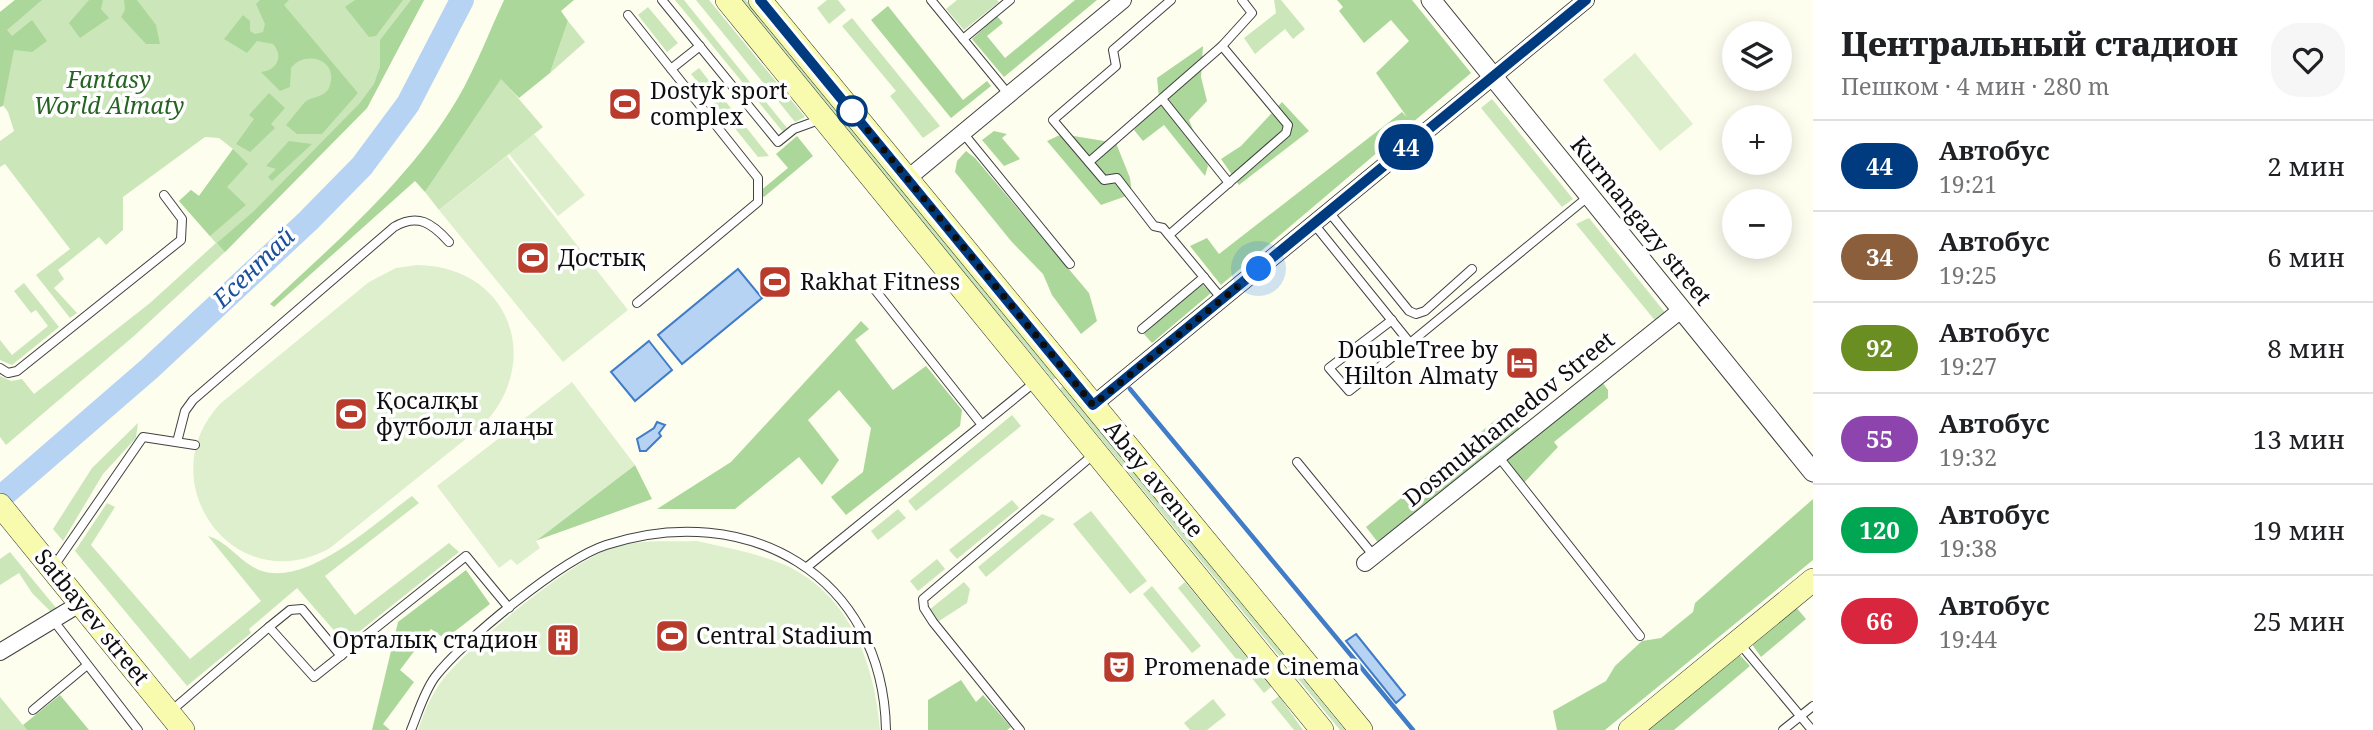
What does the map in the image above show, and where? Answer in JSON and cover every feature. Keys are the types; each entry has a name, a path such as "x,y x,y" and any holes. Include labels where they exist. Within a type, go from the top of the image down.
{"main road":[{"name":"Abay avenue","path":"727,0 1319,726"},
{"name":"Abay avenue","path":"760,0 1361,730"},
{"name":"Satbayev street","path":"7,514 176,721"},
{"path":"1630,730 1813,580"}],"street":[{"path":"908,179 1123,0"},
{"name":"Kurmangazy street","path":"1431,0 1813,472"},
{"path":"1093,405 1586,0"},
{"name":"Dosmukhamedov Street","path":"1370,560 1681,310"},
{"path":"0,652 80,603"}],"lane":[{"path":"662,0 778,142 794,129 823,119"},
{"path":"963,39 1010,0"},
{"path":"1171,0 1113,50 1116,66 1053,120 1104,180 1117,178 1154,226 1163,228 1222,299"},
{"path":"1089,162 1222,46 1252,13 1242,0"},
{"path":"933,1 1009,95"},
{"path":"628,15 758,178 758,202 637,303"},
{"path":"671,69 700,46"},
{"path":"1169,235 1286,133 1288,125 1222,46"},
{"path":"1162,99 1229,183"},
{"path":"963,133 1070,264"},
{"path":"0,368 8,373 17,371 181,240 182,219 164,195"},
{"path":"1392,320 1329,368 1349,391 1589,196"},
{"path":"1329,212 1416,314 1425,311 1472,269"},
{"path":"177,442 185,411 193,400 394,227 403,222 423,220 434,225 449,242"},
{"path":"1314,224 1410,343"},
{"path":"1142,329 1204,277"},
{"path":"868,281 982,425"},
{"path":"807,567 1036,381"},
{"path":"52,569 143,437 195,445"},
{"path":"1020,730 926,613 923,599 1096,453"},
{"path":"1498,456 1640,636"},
{"path":"1297,462 1370,560"},
{"path":"411,730 433,679 463,646 509,608 584,554 605,545 660,534 701,532 740,538 777,551 807,567 837,592 865,634 879,671 886,730"},
{"path":"269,627 311,676 317,676 466,556 509,608"},
{"path":"176,721 269,627 290,610 302,609 341,656"},
{"path":"53,620 138,730"},
{"path":"1738,641 1812,730"},
{"path":"33,710 86,666"},
{"path":"1783,730 1813,706"}],"green space":[{"name":"Fantasy World Almaty","path":"15,0 424,0 367,108 225,252 134,336 6,445 0,437 0,376 11,381 22,379 34,394 150,303 216,243 179,201 191,190 199,196 233,149 219,138 205,137 123,197 123,230 106,245 99,237 58,270 64,279 54,288 77,313 70,318 36,275 70,249 5,164 0,167 0,141 14,131 8,112 0,101 0,12"},
{"path":"15,0 42,0 7,30 12,36 32,20 47,41 32,52 14,50 3,106 0,107 0,12"},
{"path":"89,0 103,0 101,9 109,18 80,38 69,23"},
{"path":"124,0 137,0 156,25 160,44 146,44 121,17 125,10"},
{"path":"260,0 289,0 284,5 358,93 322,134 297,134 286,125 304,103 322,95 328,89 331,76 325,63 312,59 297,62 291,68 290,87 280,91 261,72 271,69 277,62 278,53 273,44 257,41 247,53 224,39 243,15 250,21 250,31 255,34 263,32 265,24 256,4"},
{"path":"355,0 403,0 376,36 369,37 345,7"},
{"path":"411,0 424,0 367,108 225,252 217,243 254,211 359,104 374,84 380,67 380,40"},
{"path":"504,0 574,0 561,11 568,21 550,73 519,98 501,79 425,192 415,181 274,307 270,304 372,207 418,155 465,86"},
{"path":"675,0 684,0 787,128 783,132"},
{"path":"696,0 709,0 805,117 795,122"},
{"path":"738,0 746,0 1056,378 1053,380"},
{"path":"827,0 838,0 846,10 829,24 817,8"},
{"path":"957,0 999,2 964,30 946,9"},
{"path":"1075,0 1097,0 1004,77 972,39 997,16 1003,23 987,36 1005,58"},
{"path":"1274,0 1281,0 1305,29 1293,39 1285,29 1255,54 1244,38 1276,13"},
{"path":"1337,0 1412,0 1471,73 1221,285 1190,246 1207,238 1219,254 1402,112 1407,117 1376,73 1409,41 1391,20 1364,43 1339,11 1343,7"},
{"path":"888,6 963,100 987,81 991,86 951,118 871,20"},
{"path":"648,7 678,43 667,52 638,15"},
{"path":"852,18 940,126 923,138 890,96 896,91 842,26"},
{"path":"568,21 585,42 550,73"},
{"path":"1203,46 1201,77 1207,101 1189,120 1208,166 1205,176 1164,125 1143,141 1134,130 1159,99 1157,78"},
{"path":"1635,53 1693,124 1660,151 1603,80"},
{"path":"699,68 769,156 758,157 691,74"},
{"path":"501,78 543,127 439,210 425,192"},
{"path":"269,93 285,108 271,124 275,128 250,152 236,144 254,119 249,115"},
{"path":"1492,99 1573,199 1562,207 1481,108"},
{"path":"1282,102 1309,131 1239,185 1221,159 1241,146"},
{"path":"994,131 1007,134 1002,138 1020,159 1004,166 982,140"},
{"path":"534,134 585,195 558,216 509,154"},
{"path":"1062,134 1116,143 1130,178 1132,194 1101,205 1047,141"},
{"path":"797,136 813,156 764,197 759,192 788,168 776,154"},
{"path":"289,141 312,144 272,181 268,177 276,169 266,166"},
{"path":"233,149 248,164 227,187 246,205 210,236 179,201 191,190 199,196"},
{"path":"966,151 975,158 1089,293 1097,321 1081,334 1052,295 1043,274 1011,241 955,172 957,161"},
{"name":"Достық","path":"507,156 628,310 563,362 439,210"},
{"path":"1589,218 1667,315 1657,323 1576,224"},
{"name":"Қосалқы футболл алаңы","path":"417,265 449,270 475,281 495,299 508,321 513,347 511,374 501,400 482,426 330,548 295,560 262,559 234,546 212,525 198,497 193,466 200,434 221,403 369,282 396,268"},
{"path":"24,283 59,327 12,365 0,360 0,340 12,355 48,326 36,310 31,313 14,291"},
{"path":"1201,283 1211,293 1152,343 1144,334"},
{"path":"861,321 869,329 855,340 893,390 926,366 962,410 960,426 846,515 831,497 863,472 871,428 839,390 808,420 839,460 822,485 799,457 735,509 657,509 731,462"},
{"path":"572,382 635,465 536,541 540,548 517,565 511,559 499,568 437,486"},
{"path":"1602,382 1608,390 1608,398 1554,442 1558,447 1521,486 1498,457 1383,549 1366,527 1499,417 1521,429"},
{"path":"1063,386 1345,730 1340,730 1060,389"},
{"path":"1012,415 1021,426 916,511 908,501"},
{"path":"138,423 136,438 103,474 63,541 53,529 92,468"},
{"path":"635,465 652,499 535,541"},
{"path":"412,496 419,503 325,576 355,615 449,543 459,552 345,643 297,588 249,629 251,633 187,686 75,551 107,503 115,507 91,545 190,659 261,601 208,536 255,568 281,573 300,569 342,548"},
{"path":"1813,499 1813,560 1605,730 1557,730 1553,711 1606,681 1615,666 1642,641 1661,638 1693,612 1695,603"},
{"path":"1012,500 1019,508 957,559 949,550"},
{"path":"898,509 906,518 878,540 871,531"},
{"path":"1091,511 1147,581 1130,594 1073,524"},
{"path":"1042,514 1055,519 986,577 978,567"},
{"name":"Central Stadium","path":"697,541 753,554 785,565 808,578 827,594 855,634 865,657 880,730 418,730 441,682 473,647 521,606 571,570 593,556 622,545"},
{"path":"10,552 57,609 51,612 32,593 19,573 0,585 0,559"},
{"path":"937,559 945,569 918,591 910,581"},
{"path":"466,570 490,604 445,639 431,629 400,670 414,682 383,724 390,730 372,730 398,622"},
{"path":"964,582 970,589 967,603 939,621 929,610"},
{"path":"1185,582 1271,687 1264,693 1178,588"},
{"path":"1152,586 1201,646 1192,653 1143,594"},
{"path":"1795,606 1806,619 1761,657 1751,643"},
{"path":"1739,654 1750,666 1674,730 1647,730"},
{"path":"961,680 976,702 983,695 1011,727 1007,730 928,730 928,700"},
{"path":"60,695 89,730 27,730 23,725"},
{"path":"1279,696 1303,730 1294,730 1271,702"},
{"path":"0,697 27,730 0,730"},
{"path":"1213,699 1226,715 1207,730 1190,730 1184,723"}],"water":[{"path":"738,269 762,298 682,364 658,335"},
{"path":"649,341 672,370 635,401 611,372"},
{"path":"657,422 665,425 659,433 661,436 646,451 640,451 637,439 654,428"},
{"path":"1356,634 1405,695 1396,703 1346,641"}],"waterway":[{"name":"Есентай","path":"0,498 149,369 308,221 362,166 408,104 462,0"},
{"path":"1130,389 1413,730"}],"bus line":[{"name":"44","path":"760,0 1093,405 1586,0"}],"place":[{"name":"Dostyk sport complex","path":"625,104"},
{"name":"Достық","path":"533,258"},
{"name":"Rakhat Fitness","path":"775,282"},
{"name":"DoubleTree by Hilton Almaty","path":"1522,363"},
{"name":"Қосалқы футболл алаңы","path":"351,414"},
{"name":"Central Stadium","path":"672,636"},
{"name":"Орталық стадион","path":"563,640"},
{"name":"Promenade Cinema","path":"1119,667"}],"route":[{"path":"852,111 1093,405 1259,269"}]}
